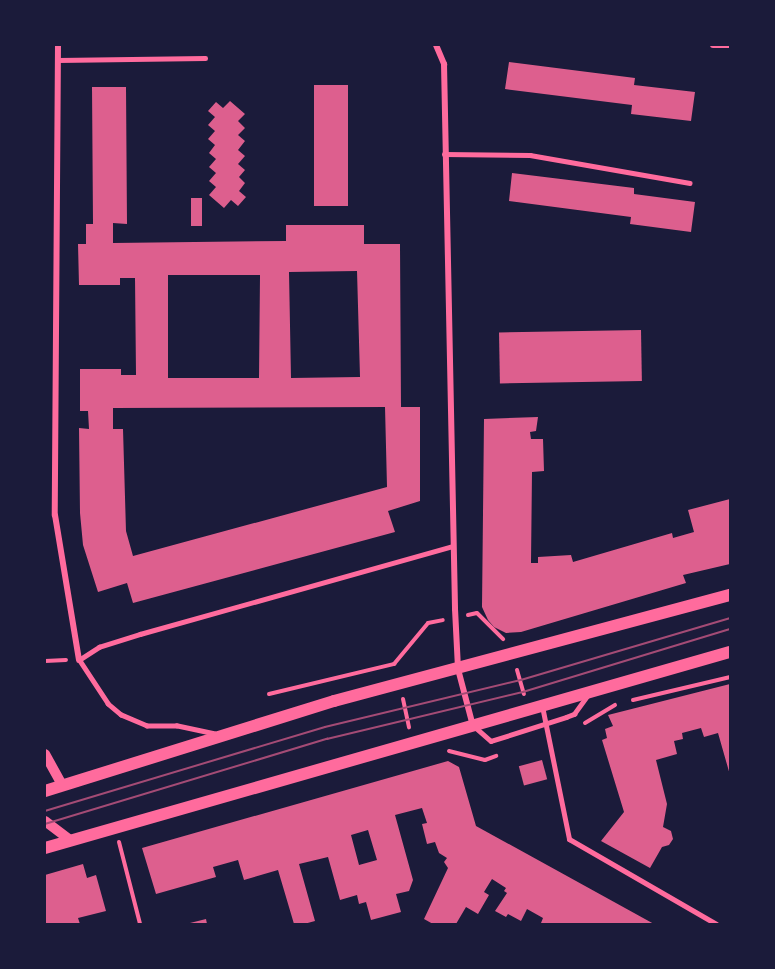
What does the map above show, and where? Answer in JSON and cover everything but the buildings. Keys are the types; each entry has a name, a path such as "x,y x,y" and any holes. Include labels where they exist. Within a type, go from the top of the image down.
{"main road":[{"path":"45,791 218,735 334,701 730,595"},
{"path":"45,848 730,652"}],"street":[{"path":"58,45 55,515 79,660"},
{"path":"436,45 444,64 453,546 458,669 472,726"},
{"path":"713,45 730,45"},
{"path":"542,706 569,839 716,924"},
{"path":"45,754 62,785"},
{"path":"45,821 70,840"}],"lane":[{"path":"58,60 204,58"},
{"path":"444,154 530,155 690,183"},
{"path":"218,735 177,726 147,726 121,715 108,704 79,660 99,647 140,634 453,546"},
{"path":"472,726 491,741 574,714 591,692"}],"path":[{"path":"575,730 615,705 730,677"},
{"path":"115,827 140,924"}],"tram line":[{"path":"45,811 325,727 521,680 730,618"},
{"path":"45,824 327,739 523,692 730,629"}]}
